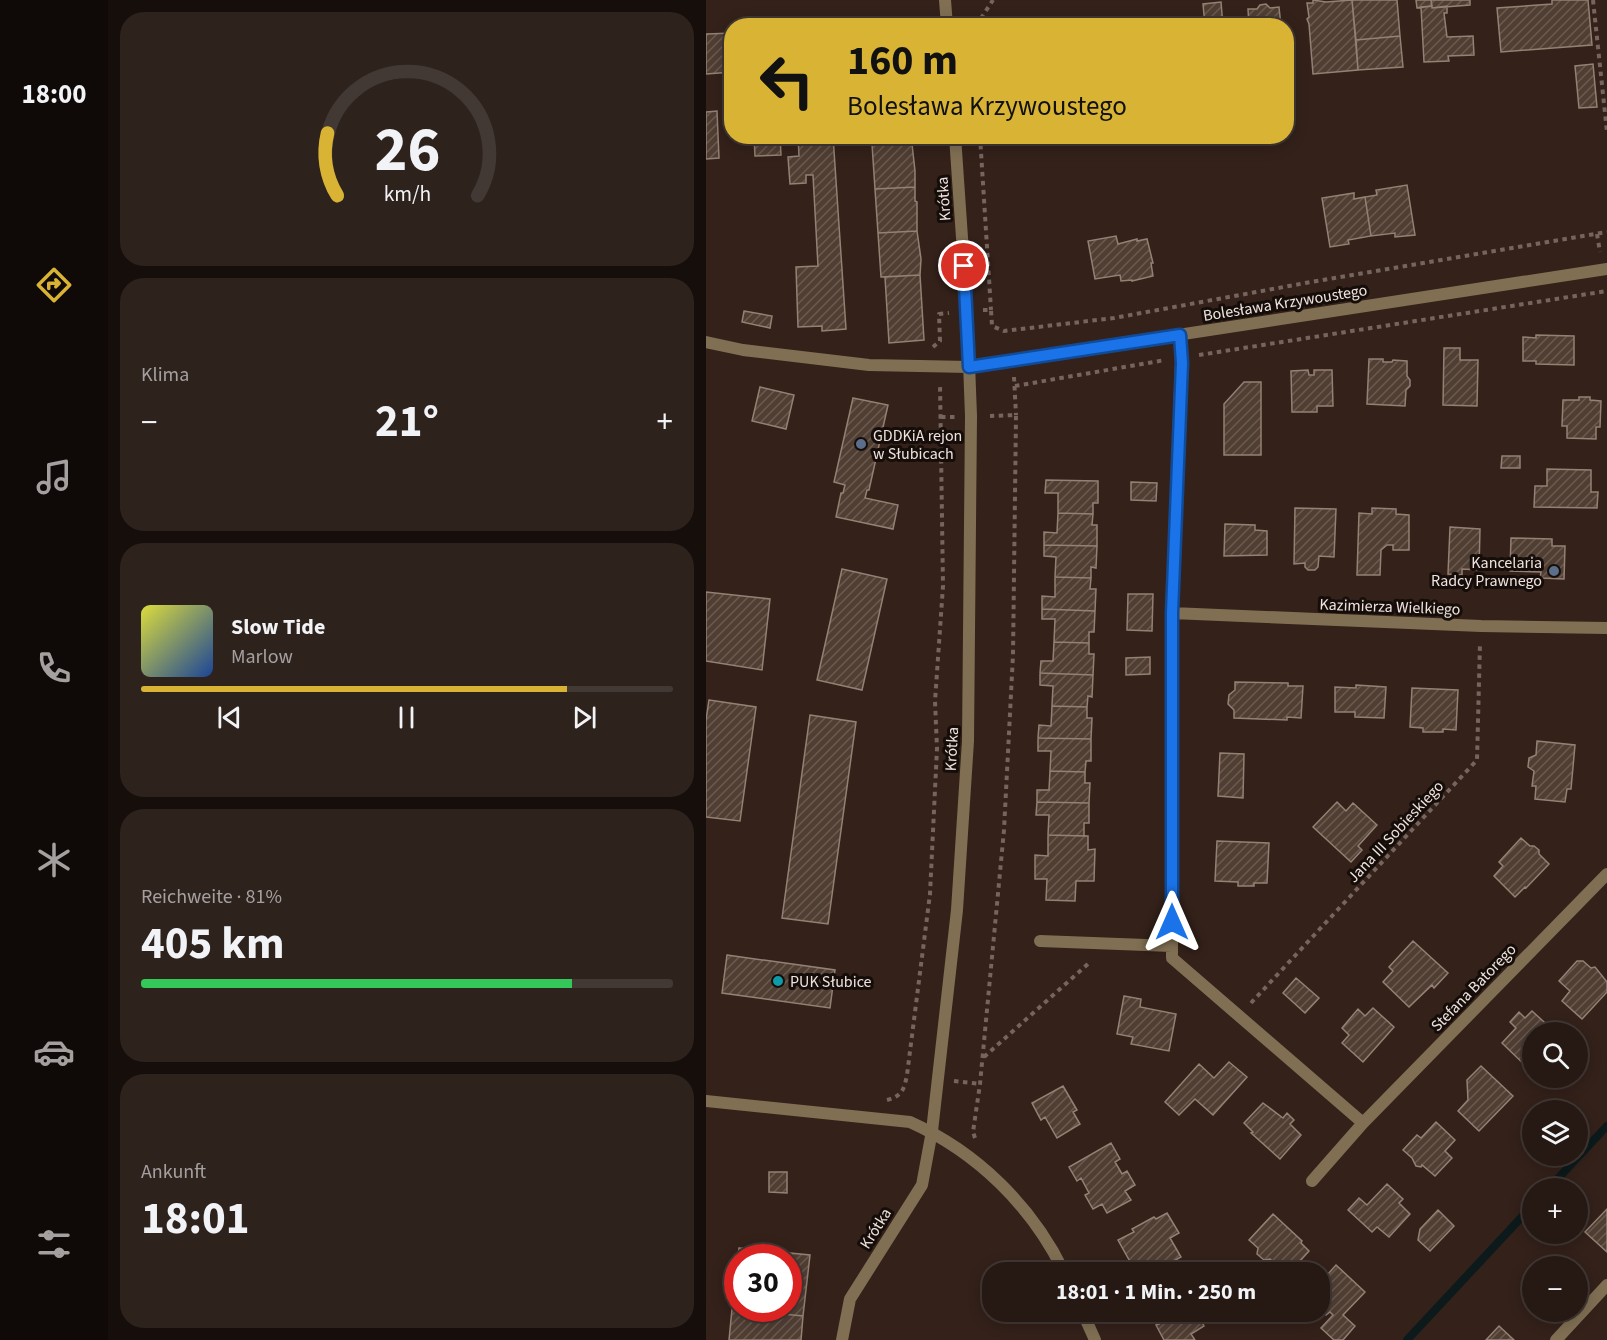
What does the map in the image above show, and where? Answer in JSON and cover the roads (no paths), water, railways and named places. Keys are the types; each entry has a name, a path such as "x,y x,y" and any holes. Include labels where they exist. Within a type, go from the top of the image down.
{"street":[{"path":"945,0 946,18"},
{"name":"Krótka","path":"842,1340 850,1299 922,1185 932,1131 957,910 968,741 971,416 967,310 956,144"},
{"name":"Bolesława Krzywoustego","path":"969,367 1606,269"},
{"path":"1172,952 1172,613 1180,335"},
{"path":"706,342 743,350 870,365 969,367"},
{"name":"Kazimierza Wielkiego","path":"1172,613 1481,626 1606,628"},
{"name":"Stefana Batorego","path":"1312,1181 1363,1123 1606,874"},
{"path":"1040,941 1111,944 1172,952 1239,1017 1363,1123"},
{"path":"706,1101 910,1122 932,1131 987,1170 1023,1207 1059,1262"},
{"path":"1556,1340 1606,1286"},
{"path":"1087,1322 1095,1340"}],"waterway":[{"path":"1558,1178 1607,1126"},
{"path":"1407,1340 1522,1217"}],"place":[{"name":"GDDKiA rejon w Słubicach","path":"861,444"},
{"name":"Kancelaria Radcy Prawnego","path":"1554,571"},
{"name":"PUK Słubice","path":"778,981"}]}
